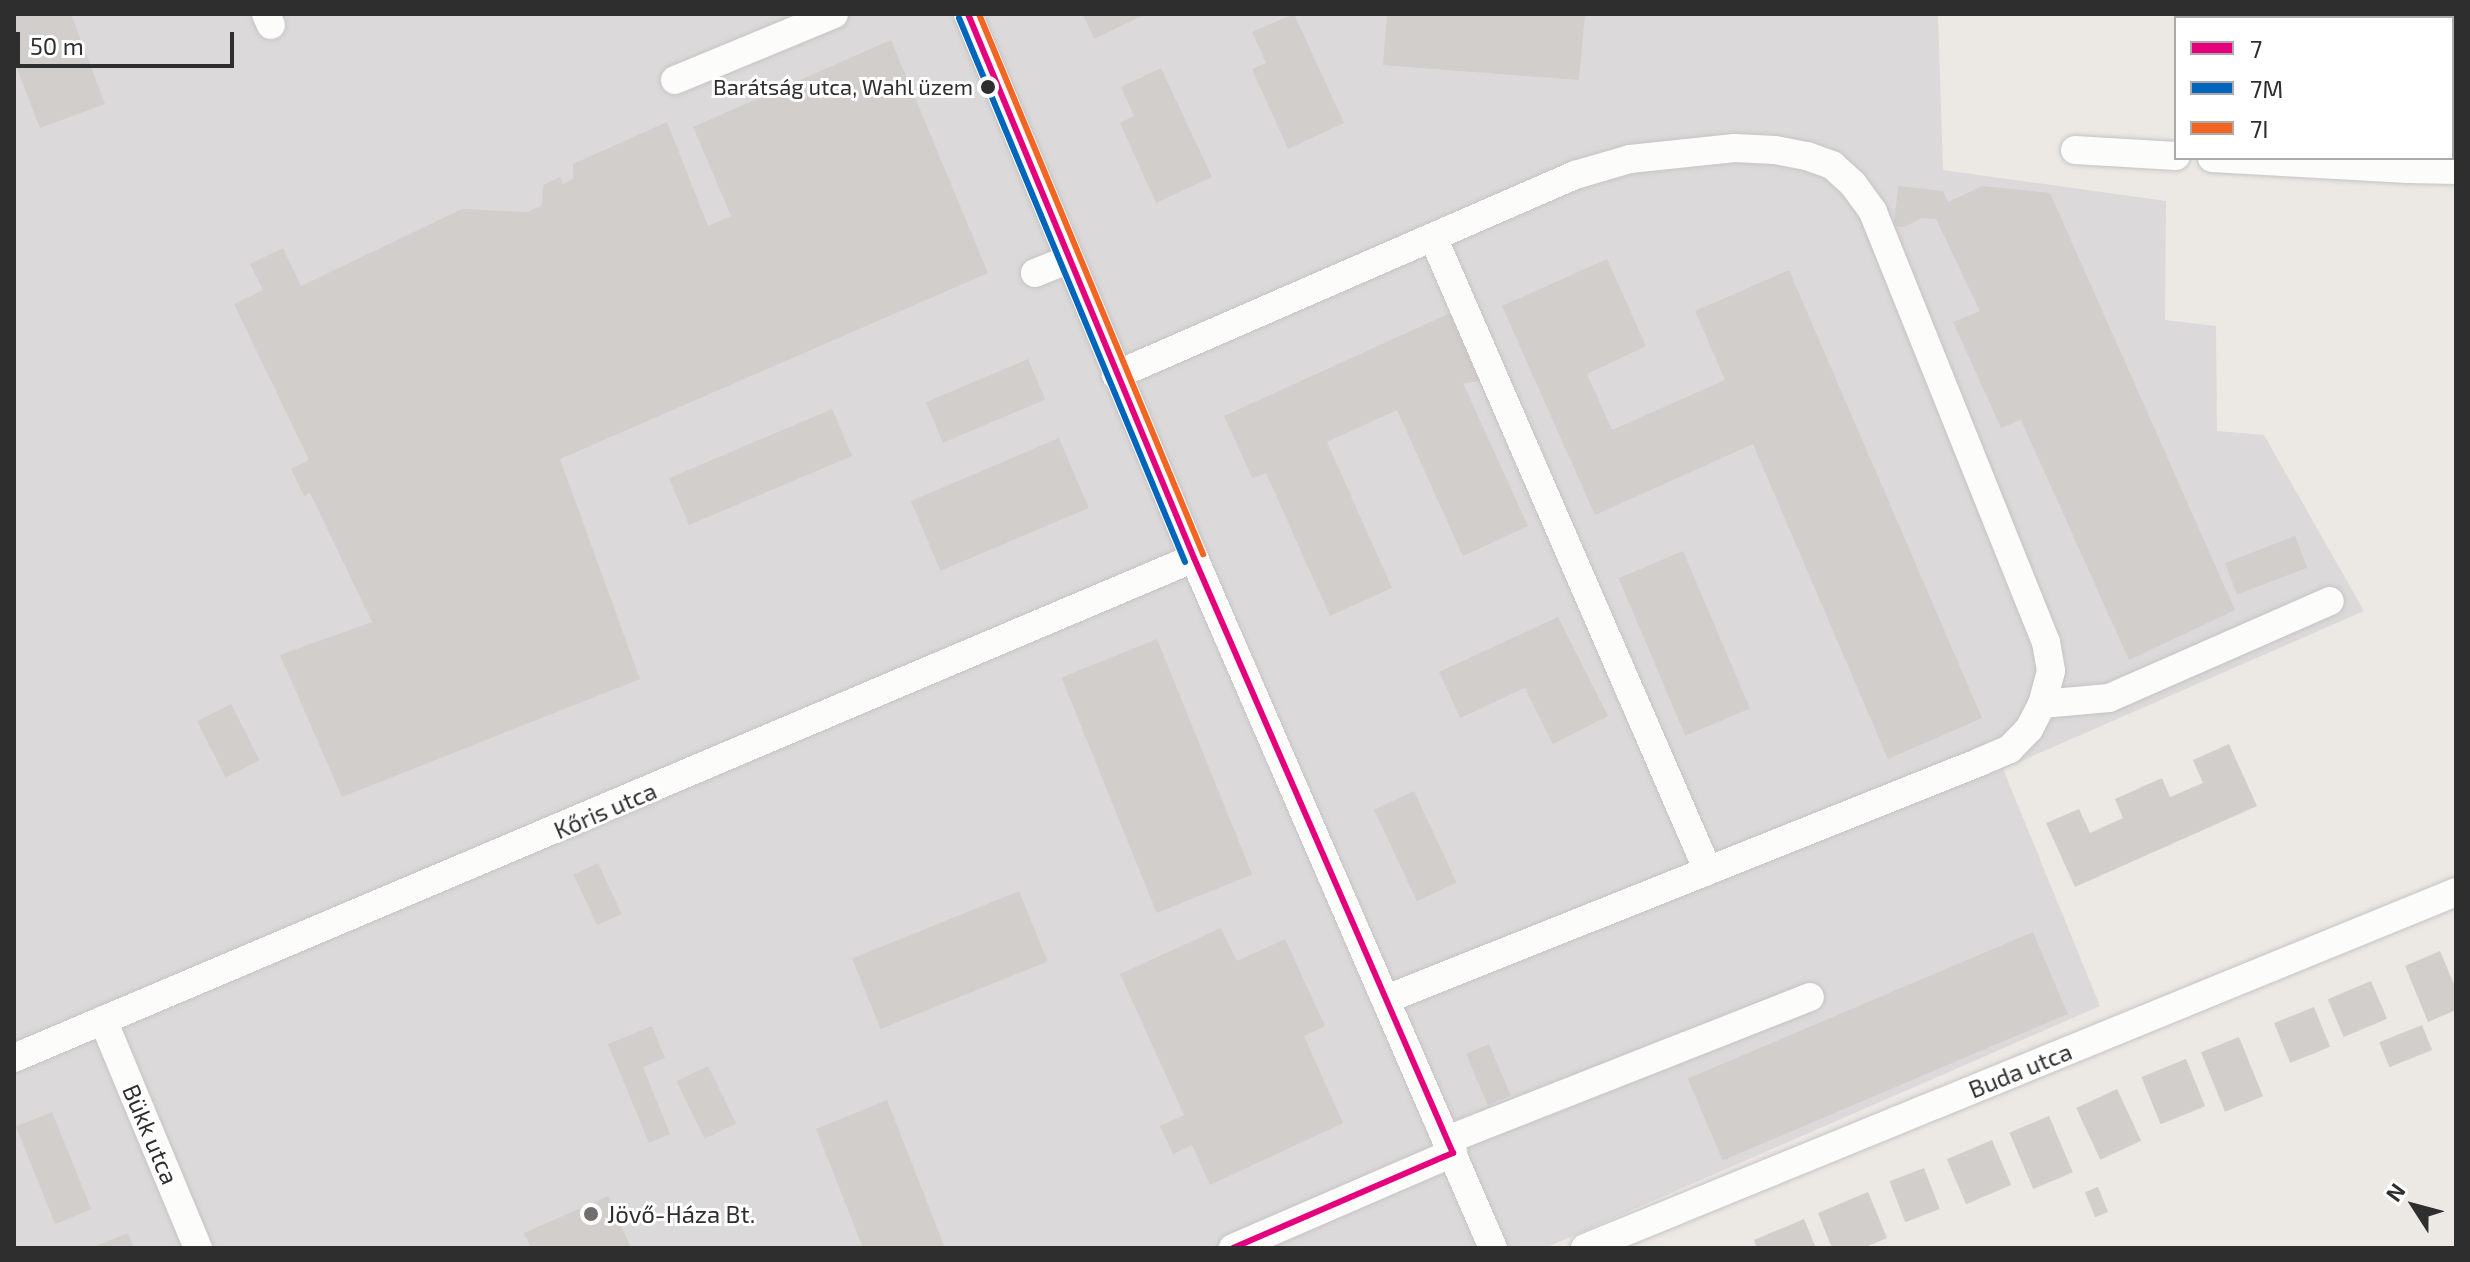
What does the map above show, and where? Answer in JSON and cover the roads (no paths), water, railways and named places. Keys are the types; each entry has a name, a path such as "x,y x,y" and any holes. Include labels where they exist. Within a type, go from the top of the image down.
{"street":[{"path":"675,80 834,14"},
{"path":"968,14 1116,375 1493,1248"},
{"path":"1116,375 1575,175 1630,159 1734,148 1775,150 1832,165 1853,184 1873,212 2046,642 2051,671 2042,704 2029,729 2010,749 1387,999"},
{"path":"2075,150 2174,156"},
{"path":"2277,160 2407,164 2456,170"},
{"path":"1433,237 1708,871"},
{"path":"1035,273 1069,259"},
{"name":"Kőris utca","path":"14,1058 636,798 1194,558"},
{"path":"2042,704 2109,698 2330,601"},
{"name":"Buda utca","path":"1585,1248 2456,892"},
{"path":"1233,1248 1450,1146 1810,997"},
{"name":"Bükk utca","path":"103,1020 198,1248"}],"place":[{"name":"Barátság utca, Wahl üzem","path":"988,87"},
{"name":"Jövő-Háza Bt.","path":"591,1214"}]}
